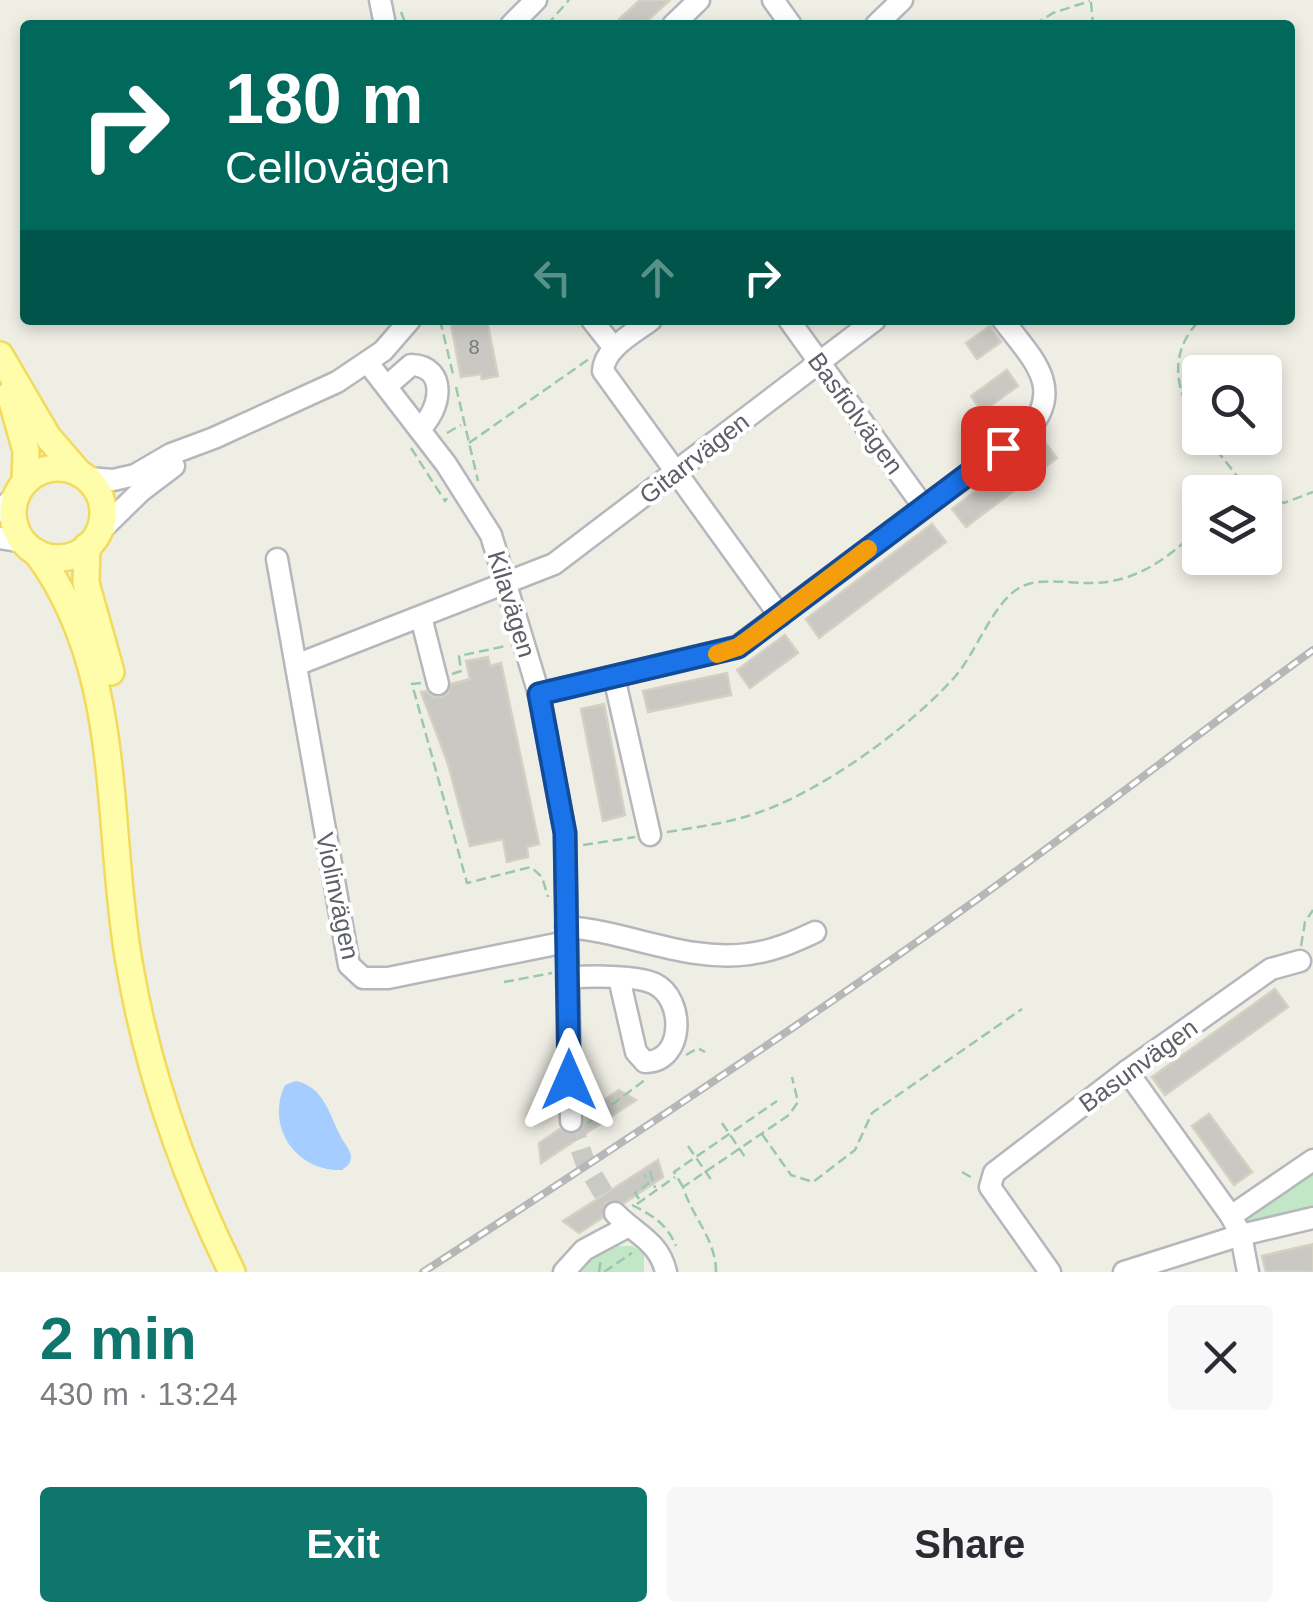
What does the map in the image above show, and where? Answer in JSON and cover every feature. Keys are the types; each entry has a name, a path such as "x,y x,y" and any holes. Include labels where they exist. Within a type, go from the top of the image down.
{"main road":[{"path":"0,358 48,436 96,490 102,504 102,520 92,540 86,583 114,685 142,962 188,1142 246,1272"},
{"path":"0,358 27,464 14,495 13,519 20,544 58,583 87,645 106,748 116,866 133,982 177,1145 232,1272"},
{"path":"14,495 36,473 55,468 83,476"},
{"path":"20,544 63,557 92,540"}],"street":[{"path":"517,20 536,0"},
{"path":"678,20 699,0"},
{"path":"881,20 902,0"},
{"path":"83,476 114,480 135,476 171,454 337,382 368,363 405,325"},
{"path":"596,325 612,346"},
{"path":"644,325 612,346 602,364 606,378 780,616"},
{"name":"Basfiolvägen","path":"793,325 923,506"},
{"name":"Gitarrvägen","path":"507,584 554,564 868,325"},
{"path":"539,694 738,647 1030,428 1040,416 1045,384 1036,364 1008,325"},
{"name":"Kilavägen","path":"368,363 420,429 490,535 525,643 539,694 565,833 563,975 579,1122"},
{"path":"387,386 411,365 433,373 438,394 429,421 420,429"},
{"path":"92,540 154,480 214,438"},
{"name":"Violinvägen","path":"277,559 345,955 354,972 371,980 388,978 566,935"},
{"path":"296,665 507,584"},
{"path":"421,617 438,682"},
{"path":"614,677 650,835"},
{"path":"566,935 701,953 747,955 786,945 815,932"},
{"name":"Basunvägen","path":"1050,1272 988,1184 997,1169 1271,970 1300,960"},
{"path":"563,975 619,978"},
{"path":"1127,1072 1236,1226 1248,1272"},
{"path":"1236,1226 1313,1160"},
{"path":"564,1272 584,1250 627,1216 658,1250 666,1272"},
{"path":"1124,1272 1236,1226 1313,1218"}],"path":[{"path":"551,20 569,0"},
{"path":"1043,20 1090,0"},
{"path":"1182,383 1177,367 1184,340 1196,325"},
{"path":"467,444 612,346"},
{"path":"442,437 463,424"},
{"path":"1220,455 1236,475"},
{"path":"1282,502 1313,492"},
{"path":"582,846 717,824 759,812 836,772 894,732 954,679 1001,606 1018,589 1037,583 1093,584 1125,579 1160,563 1182,544"},
{"path":"525,643 459,656 461,671 438,682 409,685 467,883 531,867"},
{"path":"1300,960 1302,932 1313,910"},
{"path":"504,982 563,975"},
{"path":"762,1134 791,1176 813,1182 855,1150 872,1113 1022,1010"},
{"path":"579,1122 608,1110 654,1074"},
{"path":"682,1187 795,1108 798,1094 792,1077"},
{"path":"716,1272 710,1241 674,1172 776,1102"},
{"path":"613,1105 617,1110"},
{"path":"608,1110 612,1114"},
{"path":"722,1124 746,1157"},
{"path":"688,1146 712,1181"},
{"path":"650,1172 656,1190"},
{"path":"639,1200 635,1193 648,1184 645,1175"},
{"path":"627,1216 639,1200 676,1176"}],"green space":[{"path":"1313,1169 1313,1212 1244,1224 1244,1218"},
{"path":"618,1246 632,1246 644,1253 644,1272 579,1272 594,1257"}],"water":[{"path":"296,1081 313,1089 329,1110 351,1154 342,1170 311,1163 289,1144 282,1131 280,1101 285,1085"}],"building":[{"path":"640,0 670,0 648,20 619,19"},
{"path":"451,325 488,325 498,376 461,377"},
{"path":"990,326 1001,342 977,359 966,343"},
{"path":"1007,370 1018,386 982,412 971,396"},
{"path":"1043,440 1057,458 966,527 952,509"},
{"path":"932,524 946,542 819,638 806,619"},
{"path":"785,635 798,653 750,688 737,670"},
{"path":"488,657 490,666 501,663 539,844 527,847 528,857 507,862 503,839 470,846 448,764 421,692 442,697 451,684 470,679 466,661"},
{"path":"727,673 731,695 648,712 643,691"},
{"path":"604,704 625,815 603,821 581,709"},
{"path":"1275,989 1288,1007 1165,1095 1152,1077"},
{"path":"619,1090 636,1100 541,1163 539,1143 560,1129 570,1135 579,1132 585,1113"},
{"path":"1209,1114 1252,1172 1234,1185 1192,1126"},
{"path":"658,1160 663,1177 624,1203 606,1203 602,1218 579,1233 563,1221"},
{"path":"1313,1244 1313,1272 1266,1272 1262,1256"}],"tunnel":[{"path":"571,1121 585,1162 615,1213"}],"railway":[{"path":"423,1272 898,955 1313,650"}],"slow traffic":[{"path":"717,654 738,647 868,549"}],"route":[{"path":"569,1080 565,833 539,694 738,647 1003,448"}]}
